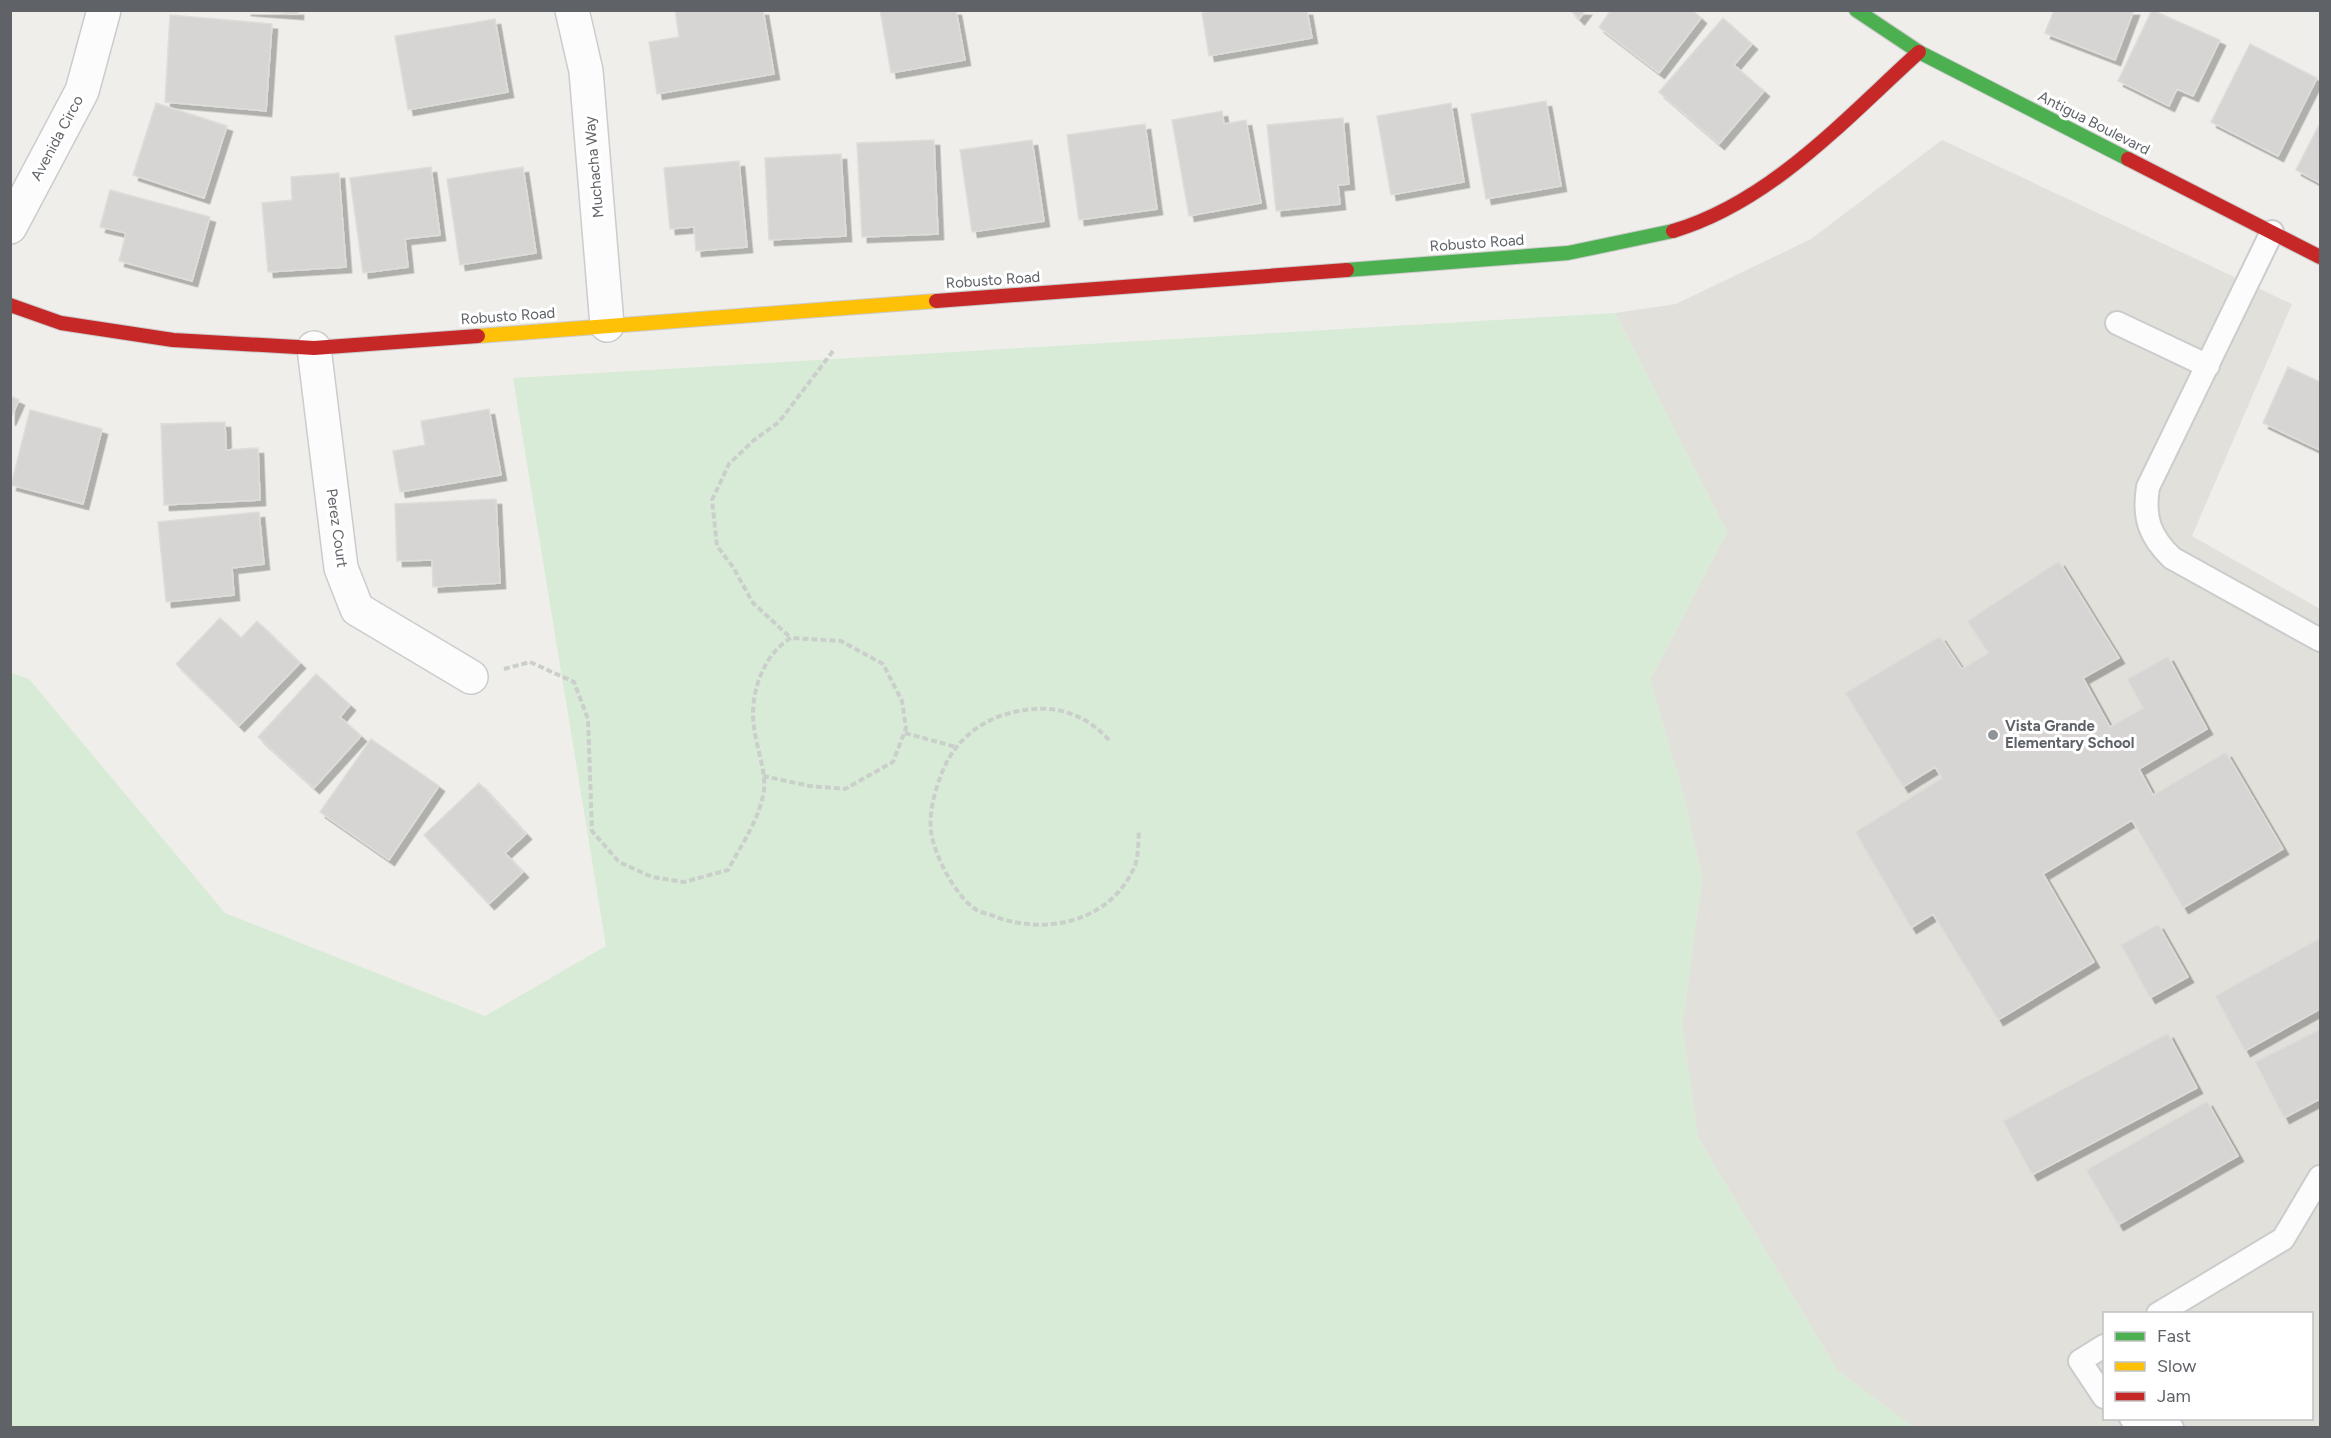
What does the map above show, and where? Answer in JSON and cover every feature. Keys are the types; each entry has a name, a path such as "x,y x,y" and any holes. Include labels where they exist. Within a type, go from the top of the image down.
{"street":[{"name":"Avenida Circo","path":"10,227 82,91 104,10"},
{"name":"Muchacha Way","path":"572,10 586,71 607,325"},
{"name":"Antigua Boulevard","path":"1856,10 1919,52 2320,257"},
{"name":"Robusto Road","path":"10,305 61,323 172,340 314,348 1568,253 1643,240 1716,215 1775,180 1857,111 1919,52"},
{"name":"Perez Court","path":"314,348 340,568 357,609 471,677"}],"lane":[{"path":"2272,232 2148,487 2145,507 2148,527 2158,544 2172,558 2320,640"},
{"path":"2117,323 2208,366"},
{"path":"2161,1312 2283,1239 2320,1177"},
{"path":"2103,1347 2080,1361 2103,1396"},
{"path":"2136,1420 2172,1428"}],"path":[{"path":"791,638 753,603 733,567 717,546 712,500 729,464 754,440 778,422 802,395 832,351"},
{"path":"471,677 530,662 574,682 588,719 592,831 619,862 652,877 684,882 728,870 759,810 764,788 753,723 757,686 766,663 780,645 791,638 841,641 883,664 902,701 906,728 893,762 845,789 810,786 762,776"},
{"path":"1109,740 1097,726 1081,716 1053,709 1022,710 993,718 966,736 946,759 933,796 931,831 938,854 951,882 975,909 1016,924 1062,924 1090,916 1110,901 1134,869 1139,830"},
{"path":"905,733 956,747"}],"shaded area":[{"name":"Vista Grande Elementary School","path":"1942,140 2292,304 2192,536 2320,609 2320,1427 1913,1427 1837,1370 1698,1138 1682,1026 1702,877 1682,790 1650,680 1727,532 1615,313 1676,304 1811,239"}],"green space":[{"path":"1615,313 1727,532 1650,680 1682,790 1702,877 1682,1026 1698,1138 1837,1370 1913,1427 11,1427 11,673 29,679 225,913 485,1016 606,946 513,378"}],"building":[{"path":"245,10 298,10 298,14"},
{"path":"675,10 763,10 774,74 657,94 649,42 679,37"},
{"path":"880,10 956,10 965,60 891,73"},
{"path":"1214,10 1307,10 1312,38 1209,56 1202,13"},
{"path":"1570,10 1586,10 1579,19"},
{"path":"1611,10 1692,10 1701,18 1659,73 1599,27"},
{"path":"2054,10 2134,10 2115,60 2045,33"},
{"path":"2152,10 2220,40 2193,96 2177,89 2169,106 2118,81"},
{"path":"170,15 272,24 266,111 165,102"},
{"path":"1723,18 1752,44 1734,65 1764,91 1719,144 1659,92"},
{"path":"495,19 508,92 408,110 395,36"},
{"path":"2250,44 2317,78 2278,156 2211,122"},
{"path":"1546,101 1561,186 1486,199 1471,114"},
{"path":"156,103 227,126 204,198 133,175"},
{"path":"1451,103 1464,182 1391,195 1377,116"},
{"path":"1222,111 1224,124 1246,120 1261,203 1189,216 1172,120"},
{"path":"1343,118 1349,184 1338,185 1340,204 1276,211 1267,125"},
{"path":"2320,123 2320,183 2296,170"},
{"path":"1145,124 1157,209 1079,220 1067,135"},
{"path":"934,140 938,234 862,237 857,143"},
{"path":"1032,140 1044,221 972,232 960,150"},
{"path":"841,154 846,236 769,240 765,158"},
{"path":"739,161 747,247 696,251 694,227 670,229 664,168"},
{"path":"431,167 440,235 405,239 408,267 363,273 350,178"},
{"path":"523,167 536,253 460,265 447,179"},
{"path":"339,173 346,267 268,272 262,203 292,200 291,177"},
{"path":"110,190 210,217 192,281 119,261 126,233 100,227"},
{"path":"2288,367 2320,382 2320,450 2263,423"},
{"path":"10,396 19,400 10,420"},
{"path":"489,409 501,475 400,492 393,451 425,445 421,421"},
{"path":"30,410 102,429 83,504 11,485"},
{"path":"225,422 226,450 258,448 260,500 164,505 161,424"},
{"path":"496,499 500,583 433,587 432,560 397,561 395,504"},
{"path":"259,512 264,564 232,568 234,595 166,602 158,522"},
{"path":"2059,561 2119,658 2083,678 2110,727 2143,708 2127,679 2168,656 2207,729 2139,769 2153,795 2226,752 2283,849 2183,908 2132,820 2043,874 2094,962 1998,1020 1933,914 1911,928 1855,832 1942,778 1935,767 1903,787 1845,693 1940,636 1962,669 1988,653 1967,621"},
{"path":"220,618 241,638 257,621 300,663 239,726 176,664"},
{"path":"316,674 350,705 340,717 361,736 314,788 258,737"},
{"path":"371,739 439,786 389,860 320,812"},
{"path":"479,783 526,834 505,853 523,872 489,904 424,835"},
{"path":"2158,924 2188,977 2150,998 2121,945"},
{"path":"2320,938 2320,1009 2245,1051 2215,996"},
{"path":"2320,1029 2320,1099 2284,1118 2255,1062"},
{"path":"2168,1033 2197,1088 2032,1175 2003,1121"},
{"path":"2207,1101 2238,1156 2118,1225 2086,1170"}],"traffic: fast":[{"path":"1856,10 1919,52 2128,159"},
{"path":"1347,270 1568,253 1673,231"}],"traffic: slow":[{"path":"478,336 936,301"}],"traffic: jam":[{"path":"1673,231 1709,218 1774,179 1805,156 1919,52"},
{"path":"2128,159 2320,257"},
{"path":"936,301 1347,270"},
{"path":"10,305 61,323 173,340 314,348 478,336"}],"place":[{"name":"Vista Grande Elementary School","path":"1993,735"}]}
